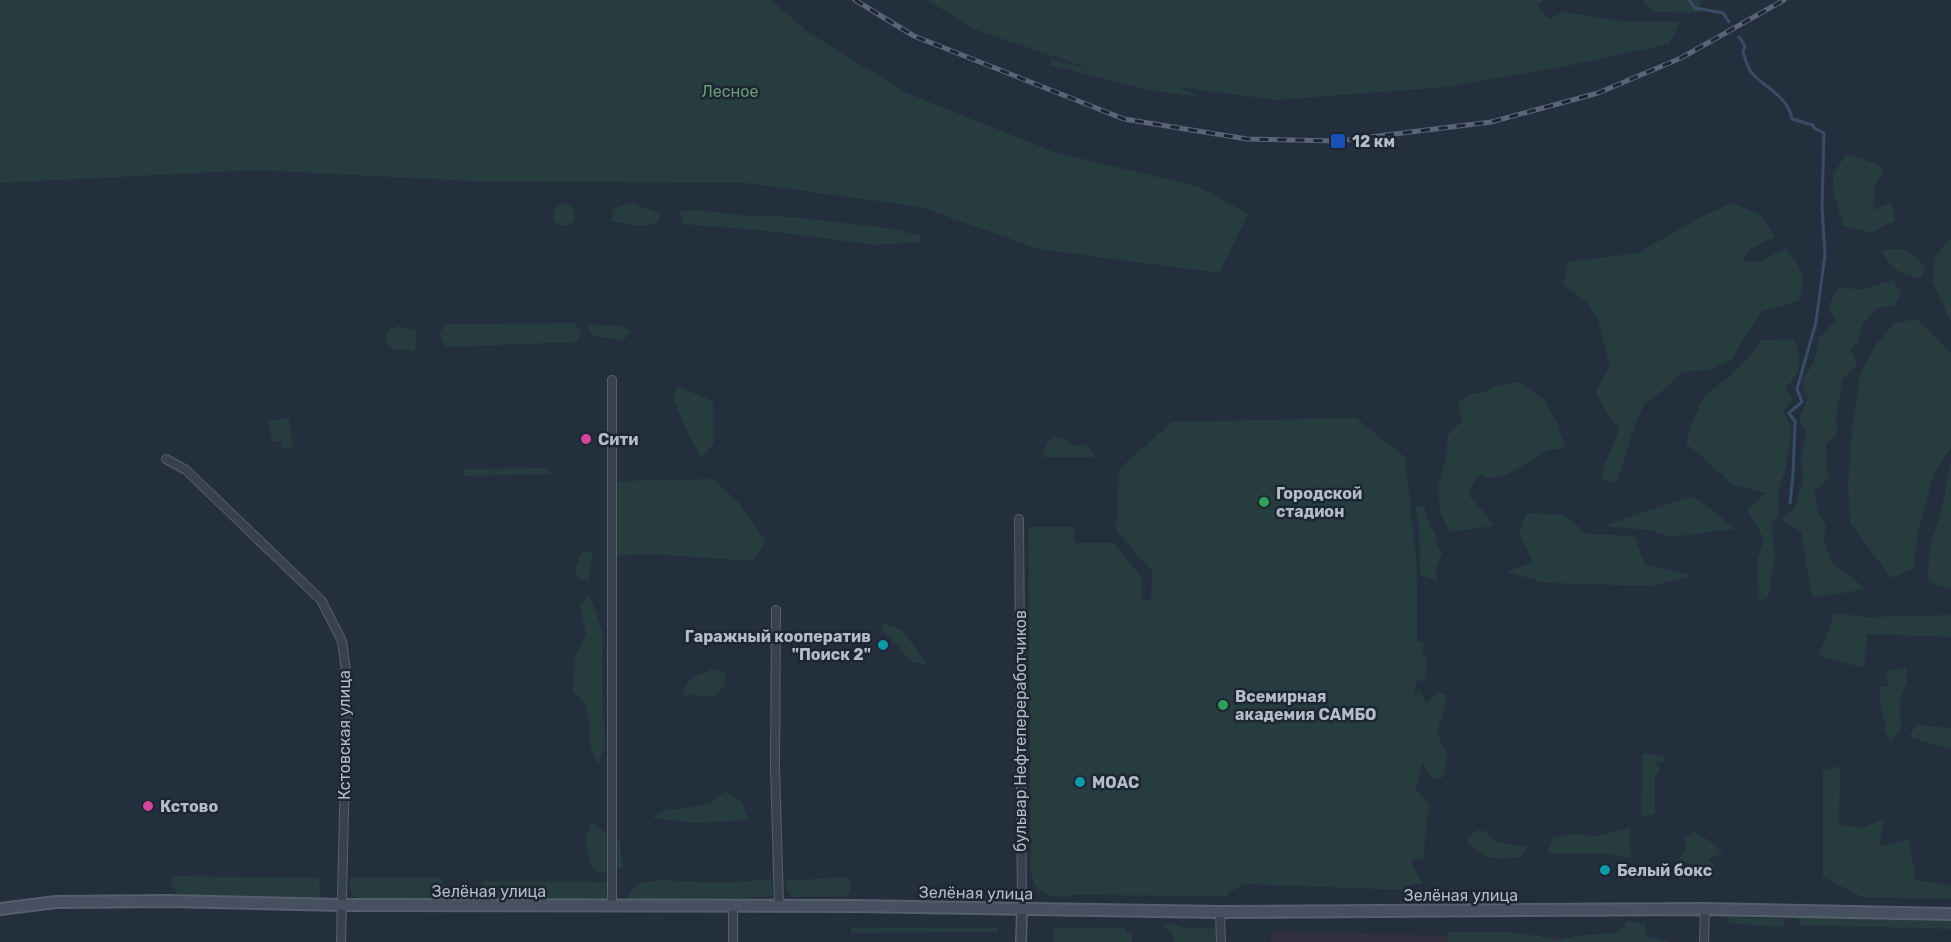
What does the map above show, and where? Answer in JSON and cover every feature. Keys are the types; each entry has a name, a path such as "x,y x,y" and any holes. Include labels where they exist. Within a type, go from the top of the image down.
{"main road":[{"name":"Зелёная улица","path":"0,909 56,902 169,901 341,905 779,906 1221,912 1705,909 1951,914"}],"street":[{"path":"612,380 612,906"},
{"name":"Кстовская улица","path":"166,459 186,470 321,600 342,641 348,679 341,942"},
{"name":"бульвар Нефтепереработчиков","path":"1019,519 1021,942"},
{"path":"776,610 775,767 779,906"},
{"path":"733,907 733,942"},
{"path":"1704,942 1705,909"},
{"path":"1221,912 1221,942"}],"shaded area":[{"path":"1271,932 1667,940 1669,942 1271,942"}],"green space":[{"name":"Лесное","path":"0,0 771,0 809,33 907,93 1054,152 1199,187 1248,214 1219,273 1038,249 921,207 745,183 470,181 256,170 0,183"},
{"path":"927,0 1544,0 1537,5 1549,19 1563,12 1629,22 1680,22 1669,44 1571,65 1447,87 1276,100 1178,87 1203,97 1153,91 1050,65 1051,60 1091,69 976,30"},
{"path":"1641,0 1701,0 1699,13 1654,12"},
{"path":"1846,154 1875,163 1883,170 1875,187 1873,210 1892,202 1895,221 1870,233 1843,225 1833,191 1833,175"},
{"path":"632,203 661,214 656,224 639,226 611,221 613,209"},
{"path":"1733,203 1761,215 1775,237 1750,249 1742,261 1759,262 1786,248 1802,273 1803,285 1798,301 1761,312 1731,360 1710,370 1682,372 1665,389 1645,403 1635,424 1617,483 1602,480 1605,464 1620,427 1605,410 1596,390 1610,367 1598,320 1589,305 1563,284 1568,262 1637,253 1705,215"},
{"path":"564,204 572,207 575,215 572,223 564,226 556,223 553,215 556,207"},
{"path":"699,210 738,215 793,217 895,229 920,236 920,242 875,245 768,231 683,224 680,211"},
{"path":"1951,238 1951,323 1932,281 1935,257"},
{"path":"1904,249 1926,266 1920,279 1896,270 1882,250"},
{"path":"1893,280 1901,293 1894,306 1876,308 1863,324 1857,344 1850,349 1857,365 1843,379 1836,415 1837,433 1826,444 1828,479 1814,491 1818,511 1826,525 1824,541 1831,562 1866,589 1812,598 1801,532 1782,520 1794,509 1803,480 1801,455 1806,434 1799,418 1808,399 1802,382 1814,362 1819,338 1836,320 1828,307 1838,288 1863,289"},
{"path":"1917,319 1951,352 1951,448 1935,471 1918,530 1914,568 1891,578 1850,523 1848,484 1852,430 1860,373 1875,346 1894,323"},
{"path":"575,323 581,333 576,342 446,347 439,333 446,324"},
{"path":"586,324 619,326 632,331 623,340 593,336"},
{"path":"397,326 417,331 415,350 394,350 385,341 386,333"},
{"path":"1794,339 1799,353 1799,365 1796,376 1786,388 1793,400 1783,411 1792,429 1785,472 1779,488 1778,516 1771,524 1775,555 1768,598 1759,601 1757,562 1764,539 1747,509 1766,493 1733,485 1686,444 1690,427 1704,396 1752,354 1761,340"},
{"path":"1519,382 1545,400 1557,423 1565,448 1549,450 1508,474 1488,478 1481,474 1473,483 1468,494 1494,526 1450,532 1440,512 1438,487 1446,458 1448,435 1462,421 1458,402 1470,394 1485,392 1499,385"},
{"path":"677,386 713,401 714,443 702,457 693,444 674,401"},
{"path":"289,418 293,447 282,449 281,441 272,442 269,421"},
{"name":"Всемирная академия САМБО","path":"1356,418 1405,457 1417,568 1417,641 1424,644 1422,652 1428,660 1425,678 1420,682 1416,680 1415,697 1419,688 1426,703 1439,692 1447,696 1437,733 1448,757 1442,778 1432,780 1423,763 1415,789 1429,804 1423,859 1412,860 1423,884 1410,884 1405,890 1244,884 1227,896 1051,896 1040,891 1031,873 1028,527 1075,527 1074,543 1114,543 1141,577 1141,599 1151,600 1152,571 1116,530 1119,469 1172,422"},
{"path":"1054,437 1065,439 1075,446 1088,444 1095,457 1043,457 1047,443"},
{"path":"1951,461 1951,589 1928,582 1929,551 1942,507"},
{"path":"547,468 551,474 463,476 463,469"},
{"path":"713,479 738,502 766,541 753,561 649,554 616,556 616,481"},
{"path":"1693,496 1734,529 1671,537 1649,530 1603,526"},
{"path":"1424,506 1430,527 1435,532 1437,544 1442,553 1436,568 1437,581 1420,575 1419,524 1415,507"},
{"path":"1526,513 1564,515 1587,534 1634,536 1645,565 1693,575 1653,586 1547,583 1507,572 1533,562 1519,533"},
{"path":"582,552 593,552 589,581 578,579 575,569"},
{"path":"590,596 603,633 605,746 599,764 591,749 587,706 573,692 575,656 586,634 579,604"},
{"path":"1834,613 1866,617 1951,615 1951,637 1867,634 1864,668 1819,656"},
{"path":"883,623 902,630 927,664 912,662 882,629"},
{"path":"1907,667 1907,681 1900,701 1901,728 1891,741 1884,731 1885,722 1880,704 1880,687 1888,686 1886,672"},
{"path":"712,669 726,673 723,687 715,696 683,695 690,680"},
{"path":"1916,725 1951,728 1951,747 1947,748 1909,737"},
{"path":"1642,753 1663,756 1664,762 1655,762 1660,769 1655,776 1655,814 1641,817"},
{"path":"1840,766 1839,825 1860,828 1884,819 1879,847 1909,839 1916,880 1951,885 1951,899 1862,897 1823,877 1823,771"},
{"path":"725,791 742,802 748,820 695,823 652,818 665,810 709,804"},
{"path":"591,822 620,842 623,867 600,873 591,867 585,841"},
{"path":"1630,828 1631,858 1598,853 1548,853 1553,837 1575,834 1597,836"},
{"path":"1477,830 1484,831 1496,842 1528,847 1519,857 1502,858 1483,855 1465,839"},
{"path":"1695,832 1713,843 1723,853 1708,859 1716,865 1705,872 1699,865 1681,862 1680,857 1686,850 1684,839"},
{"path":"173,876 319,878 321,899 179,896 172,887"},
{"path":"844,877 852,882 848,896 792,897 787,890 786,881"},
{"path":"349,878 442,878 443,900 358,900 351,893"},
{"path":"772,879 773,896 715,900 626,899 636,884 661,880 722,883"},
{"path":"482,881 608,882 607,898 601,901 483,901"},
{"path":"1730,917 1786,919 1783,927 1726,923"},
{"path":"1798,917 1951,921 1951,929 1800,925"},
{"path":"1628,921 1646,924 1645,933 1650,938 1659,938 1664,942 1448,942 1449,932 1507,932 1558,941 1574,936 1616,933"},
{"path":"1169,923 1184,928 1217,927 1217,942 1173,942 1173,934 1163,924"},
{"path":"851,928 999,928 998,932 851,933"},
{"path":"1053,928 1125,928 1126,933 1132,931 1132,942 1053,942"}],"waterway":[{"path":"1689,0 1695,8 1723,13 1729,22"},
{"path":"1739,37 1745,46 1743,51 1750,71 1786,104 1792,119 1813,125 1814,128 1824,133 1822,207 1825,254 1816,322 1797,389 1802,402 1789,413 1795,421 1790,503"}],"railway":[{"path":"855,0 914,36 1124,119 1247,139 1338,141 1491,122 1598,93 1681,58 1784,0"}],"place":[{"name":"12 км","path":"1338,141"},
{"name":"Сити","path":"586,439"},
{"name":"Городской стадион","path":"1264,502"},
{"name":"Гаражный кооператив \"Поиск 2\"","path":"883,645"},
{"name":"Всемирная академия САМБО","path":"1223,705"},
{"name":"МОАС","path":"1080,782"},
{"name":"Кстово","path":"148,806"},
{"name":"Белый бокс","path":"1605,870"}]}
